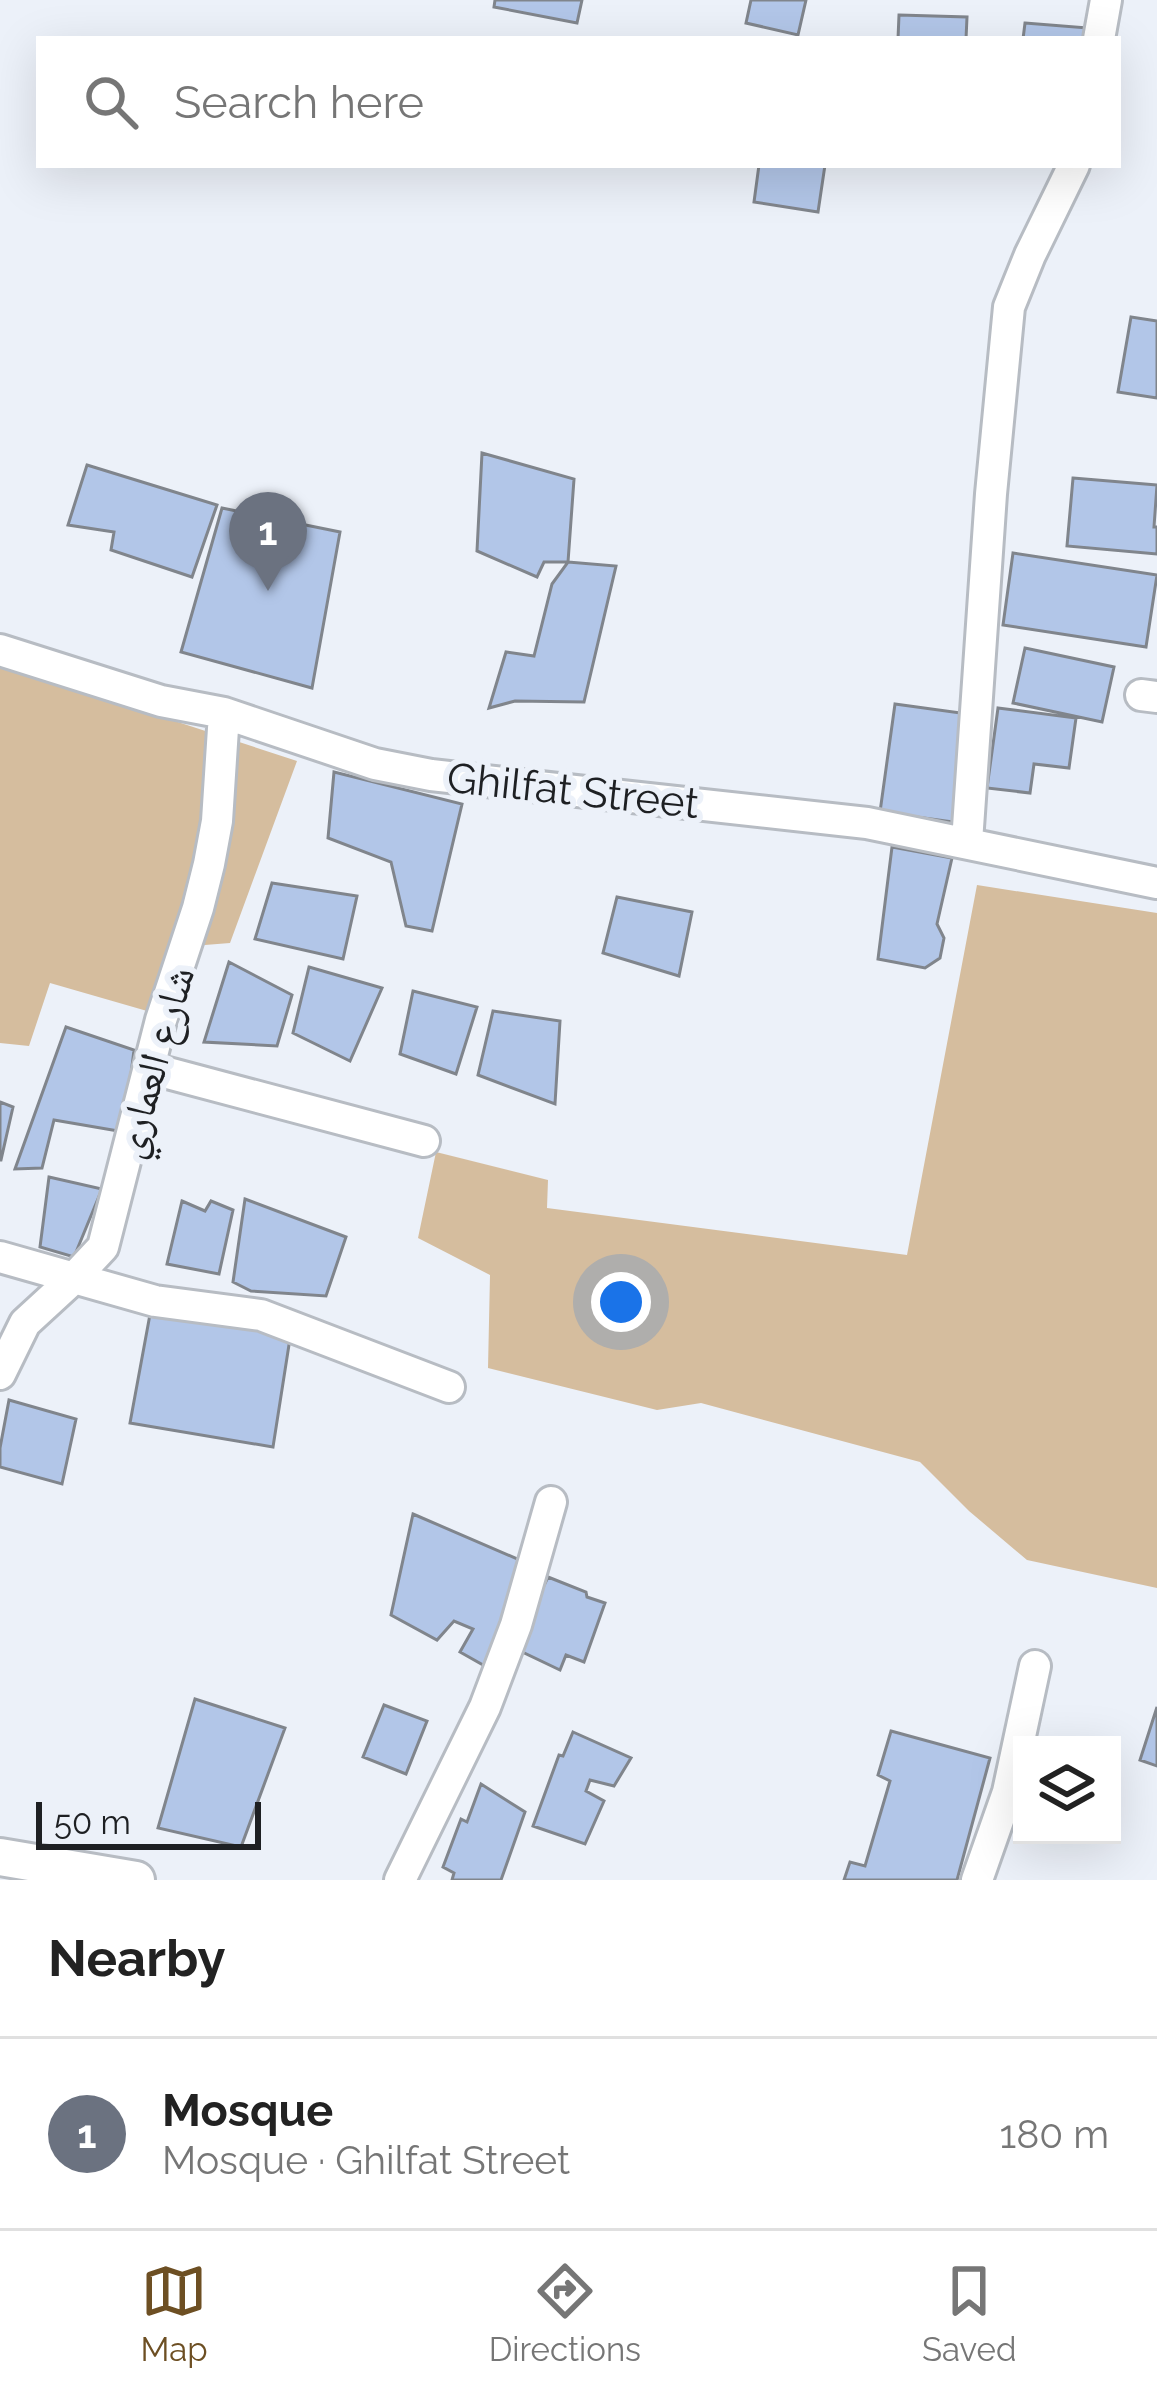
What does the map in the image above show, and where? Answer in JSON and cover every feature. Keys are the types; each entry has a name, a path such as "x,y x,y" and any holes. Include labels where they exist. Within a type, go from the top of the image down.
{"street":[{"path":"1100,36 1106,0"},
{"path":"967,842 1009,307 1073,168"},
{"name":"Ghilfat Street","path":"0,650 161,701 224,713 375,764 431,775 867,823 1157,883"},
{"name":"شارع العماري","path":"0,1374 25,1323 103,1247 209,864 217,821 224,713"},
{"path":"149,1068 424,1141"},
{"path":"0,1257 155,1301 261,1316 449,1388"},
{"path":"400,1880 485,1707 516,1624 551,1502"},
{"path":"977,1880 1013,1770 1034,1666"},
{"path":"0,1858 136,1880"}],"shaded area":[{"path":"0,664 297,761 230,943 167,948 154,1013 50,983 29,1046 0,1043"},
{"path":"977,885 1157,913 1157,1588 1027,1560 920,1462 701,1403 657,1410 488,1368 490,1275 418,1238 436,1152 548,1180 547,1208 907,1255"}],"building":[{"path":"495,0 582,0 577,23 494,7"},
{"path":"751,0 806,0 798,35 746,23"},
{"path":"899,15 967,17 966,36 898,36"},
{"path":"1025,23 1088,28 1084,36 1023,36"},
{"path":"759,168 825,168 818,212 754,202"},
{"path":"1131,317 1157,321 1157,398 1118,392"},
{"path":"482,453 574,479 568,562 544,562 537,577 477,551"},
{"path":"87,465 217,505 192,577 111,550 114,532 68,525"},
{"path":"1073,478 1157,485 1157,554 1067,546"},
{"path":"222,508 340,532 312,688 181,652"},
{"path":"1013,553 1157,575 1146,647 1003,625"},
{"path":"568,562 616,566 584,702 515,701 489,708 506,652 534,656 552,584"},
{"path":"1025,648 1114,667 1102,722 1013,703"},
{"path":"895,704 968,714 953,822 880,812"},
{"path":"998,708 1076,718 1069,768 1034,764 1030,793 987,788"},
{"path":"334,772 462,804 432,931 406,926 391,862 328,838"},
{"path":"892,847 952,858 937,924 944,938 940,958 925,968 878,959"},
{"path":"272,883 357,896 343,959 255,939"},
{"path":"617,897 692,912 679,976 603,953"},
{"path":"229,962 292,995 277,1046 204,1042"},
{"path":"309,967 382,988 350,1061 293,1033"},
{"path":"413,991 477,1007 456,1074 400,1054"},
{"path":"493,1011 560,1021 555,1104 478,1075"},
{"path":"66,1027 134,1050 124,1132 54,1120 42,1168 15,1169"},
{"path":"0,1102 13,1107 1,1160 0,1160"},
{"path":"49,1177 102,1189 74,1257 40,1247"},
{"path":"245,1199 346,1237 326,1296 251,1291 233,1282"},
{"path":"182,1201 205,1211 211,1201 233,1210 219,1274 167,1264"},
{"path":"151,1309 291,1332 273,1447 130,1423"},
{"path":"9,1400 76,1419 62,1484 0,1467"},
{"path":"413,1514 529,1564 492,1670 460,1652 473,1629 454,1621 437,1640 391,1615"},
{"path":"548,1577 605,1603 584,1662 566,1655 560,1670 514,1648"},
{"path":"195,1699 285,1728 241,1847 158,1828"},
{"path":"384,1705 427,1721 406,1774 363,1757"},
{"path":"1157,1707 1157,1766 1140,1760"},
{"path":"891,1731 990,1758 957,1880 844,1880 850,1862 865,1866 890,1781 878,1775"},
{"path":"573,1732 631,1758 614,1786 590,1780 586,1791 604,1801 585,1844 533,1826 559,1755 563,1756"},
{"path":"481,1784 525,1812 501,1880 452,1880 454,1873 443,1867 461,1819 467,1822"}],"place":[{"name":"Mosque","path":"268,591"}]}
